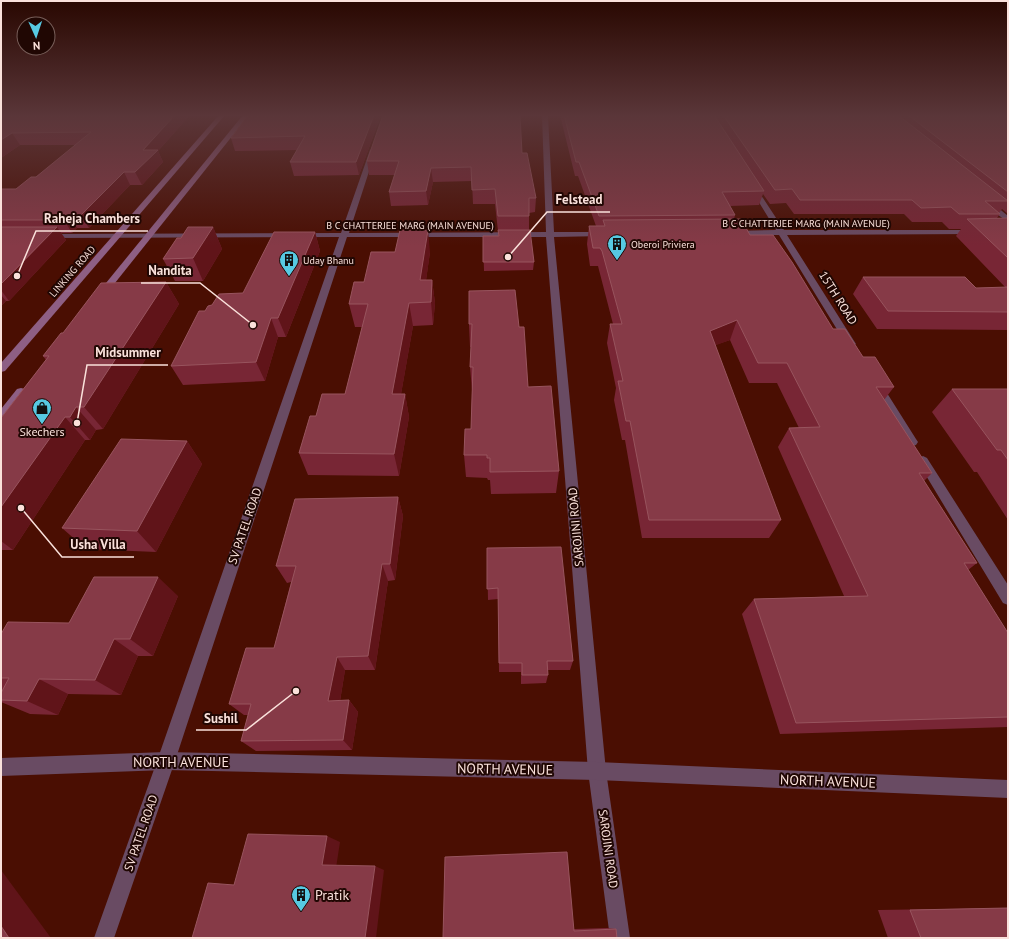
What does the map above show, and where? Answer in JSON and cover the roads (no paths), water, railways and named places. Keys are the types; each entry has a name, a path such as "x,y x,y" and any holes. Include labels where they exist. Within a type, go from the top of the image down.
{"main road":[{"name":"LINKING ROAD","path":"1,369 184,159"},
{"path":"94,302 211,159"},
{"path":"1,417 26,387"}],"street":[{"name":"SV PATEL ROAD","path":"104,938 166,760 342,236 370,159"},
{"name":"SAROJINI ROAD","path":"547,159 550,234 597,771 620,938"},
{"name":"15TH ROAD","path":"748,180 782,232 857,354"},
{"path":"984,200 1008,220"},
{"name":"B C CHATTERJEE MARG (MAIN AVENUE)","path":"720,233 985,232"},
{"name":"B C CHATTERJEE MARG (MAIN AVENUE)","path":"39,236 612,234"},
{"path":"870,375 1008,598"},
{"name":"NORTH AVENUE","path":"1,767 166,760 597,771 1008,789"}],"place":[{"name":"Felstead","path":"508,257"},
{"name":"Oberoi Priviera","path":"617,261"},
{"name":"Raheja Chambers","path":"17,276"},
{"name":"Uday Bhanu","path":"289,277"},
{"name":"Nandita","path":"253,325"},
{"name":"Midsummer","path":"77,423"},
{"name":"Skechers","path":"42,425"},
{"name":"Usha Villa","path":"21,508"},
{"name":"Sushil","path":"296,691"},
{"name":"Pratik","path":"301,912"}]}
